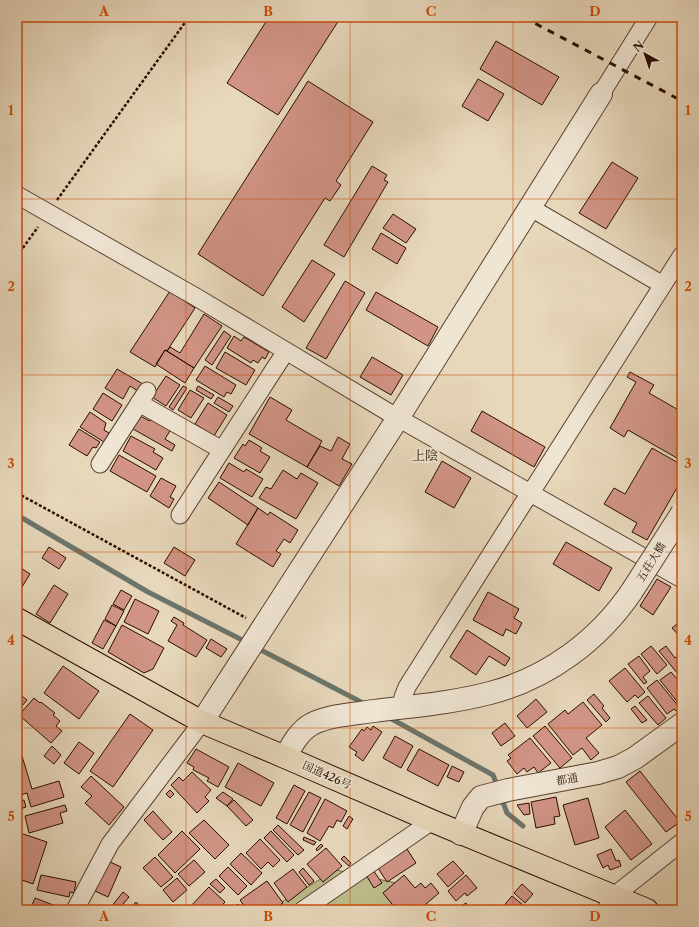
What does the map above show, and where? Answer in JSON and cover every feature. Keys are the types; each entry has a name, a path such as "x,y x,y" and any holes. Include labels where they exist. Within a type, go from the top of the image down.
{"highway":[{"name":"国道426号","path":"17,619 202,722 462,834 612,903 647,910"}],"street":[{"path":"75,910 110,844 202,722 262,631 531,208 649,17"},
{"path":"17,195 196,297 398,418 682,579"},
{"path":"531,208 663,285"},
{"path":"401,708 405,692 524,502 682,255"},
{"path":"180,515 286,351"},
{"path":"100,464 143,397 222,450"},
{"name":"五荘大橋","path":"285,757 299,735 311,724 331,718 470,698 492,693 532,677 564,659 594,636 620,609 682,513"},
{"path":"665,569 682,543"},
{"name":"都通","path":"462,834 476,800 498,792 598,773 618,767 635,758 682,724"},
{"path":"303,910 432,821"},
{"path":"612,903 682,842"}],"path":[{"path":"17,256 189,17"},
{"path":"17,493 262,631"}],"shaded area":[{"path":"336,870 396,883 423,910 268,910"}],"building":[{"path":"269,17 341,17 278,115 227,83"},
{"path":"675,17 682,17 682,27"},
{"path":"496,41 559,77 542,105 480,69"},
{"path":"478,79 504,94 488,121 462,106"},
{"path":"308,81 373,122 336,181 341,185 330,201 325,198 263,296 198,254"},
{"path":"612,162 638,178 606,229 579,213"},
{"path":"372,166 387,175 384,180 388,182 344,257 324,245"},
{"path":"393,214 416,229 406,243 383,228"},
{"path":"381,233 406,248 397,264 372,249"},
{"path":"312,260 335,274 304,322 282,307"},
{"path":"345,281 365,293 326,359 306,348"},
{"path":"170,291 195,308 167,351 165,350 155,367 130,352"},
{"path":"376,292 438,327 428,346 366,310"},
{"path":"204,314 222,326 194,368 167,351 170,347 180,353"},
{"path":"224,331 231,336 212,365 205,360"},
{"path":"234,336 241,341 244,337 269,352 265,359 262,357 258,363 253,360 251,363 227,348"},
{"path":"165,350 194,368 185,383 156,364"},
{"path":"225,352 255,370 246,385 216,368"},
{"path":"372,357 403,375 391,395 360,377"},
{"path":"205,366 236,385 231,394 227,392 224,397 196,380"},
{"path":"117,369 143,384 138,391 130,386 123,399 105,388"},
{"path":"630,372 654,385 649,393 682,412 682,461 628,430 624,437 610,428 636,382 627,377"},
{"path":"166,376 180,385 166,406 152,397"},
{"path":"183,386 187,388 173,410 169,407"},
{"path":"198,386 214,395 211,399 196,390"},
{"path":"190,390 204,398 191,418 178,410"},
{"path":"103,393 122,405 112,421 93,409"},
{"path":"218,397 233,406 229,412 214,403"},
{"path":"270,397 292,410 286,420 322,441 307,467 249,434"},
{"path":"208,403 227,415 214,436 195,424"},
{"path":"482,411 545,447 534,467 471,431"},
{"path":"90,412 106,423 104,430 109,433 104,442 80,427"},
{"path":"140,416 150,421 152,417 171,429 165,439 175,445 172,451 133,429"},
{"path":"79,429 100,442 96,448 93,447 87,456 69,445"},
{"path":"131,436 155,449 153,452 163,458 156,470 123,451"},
{"path":"338,437 350,444 342,459 352,464 339,486 307,467 320,446 331,451"},
{"path":"249,440 262,448 260,451 270,457 260,473 234,458 243,444 245,446"},
{"path":"652,448 682,465 682,479 647,540 632,532 637,523 604,504 614,488 625,494"},
{"path":"119,455 156,476 147,492 110,471"},
{"path":"442,461 471,478 454,508 425,492"},
{"path":"229,463 244,472 246,469 263,479 252,497 220,478"},
{"path":"283,470 297,479 301,473 318,483 296,519 259,498 266,487 271,489"},
{"path":"161,478 176,486 170,497 174,499 169,508 150,496"},
{"path":"219,482 258,508 248,525 208,498"},
{"path":"258,508 268,515 270,512 298,530 290,543 284,539 276,551 281,554 273,567 236,544"},
{"path":"566,542 612,568 599,591 553,564"},
{"path":"49,547 66,558 59,569 42,558"},
{"path":"174,547 195,560 185,576 164,563"},
{"path":"18,566 30,574 17,595 17,568"},
{"path":"657,579 671,587 653,615 640,606"},
{"path":"54,585 68,594 50,623 36,614"},
{"path":"121,590 132,596 124,610 113,604"},
{"path":"488,592 519,609 514,618 522,623 516,634 506,629 503,636 473,620"},
{"path":"135,599 159,611 148,634 124,622"},
{"path":"112,605 124,611 116,626 105,619"},
{"path":"174,617 184,623 183,625 207,640 196,657 168,641 177,625 171,621"},
{"path":"104,620 116,626 103,649 92,643"},
{"path":"682,620 682,639 672,628"},
{"path":"122,625 164,648 153,669 144,673 108,652"},
{"path":"467,630 510,658 505,666 489,656 476,675 450,657"},
{"path":"211,639 227,649 221,657 206,648"},
{"path":"651,646 667,665 657,674 641,654"},
{"path":"666,646 675,658 681,653 682,655 682,679 659,651"},
{"path":"639,656 650,671 643,677 647,682 644,684 628,664"},
{"path":"63,666 99,691 79,719 44,693"},
{"path":"625,668 645,692 638,698 635,695 627,702 609,681"},
{"path":"671,672 682,685 682,702 679,704 660,680"},
{"path":"657,680 680,708 676,711 674,709 667,714 647,688"},
{"path":"18,693 27,700 17,712 17,694"},
{"path":"594,694 604,706 602,708 610,718 606,722 587,700"},
{"path":"648,696 666,718 658,725 639,703"},
{"path":"34,698 55,713 53,715 60,721 56,726 62,731 51,743 19,715"},
{"path":"536,699 547,712 527,728 517,716"},
{"path":"583,702 602,725 586,738 599,753 591,760 582,748 573,755 548,724 565,710 568,714"},
{"path":"635,706 647,720 642,723 631,709"},
{"path":"130,714 153,730 113,787 90,771"},
{"path":"505,723 515,736 501,746 492,733"},
{"path":"373,726 382,732 363,761 355,755 357,752 349,747 362,729 364,731 367,727 371,730"},
{"path":"545,726 572,758 560,768 533,736"},
{"path":"17,732 22,738 17,741"},
{"path":"395,736 413,746 401,768 383,758"},
{"path":"530,738 551,763 538,773 534,767 527,772 524,768 517,774 507,761 511,758 508,755"},
{"path":"79,742 94,753 79,774 64,763"},
{"path":"52,746 61,755 54,764 44,756"},
{"path":"196,749 229,767 218,787 207,781 209,778 193,770 194,767 187,763"},
{"path":"419,749 449,765 438,786 407,770"},
{"path":"22,756 32,789 59,781 64,797 31,807 27,793 17,796 17,757"},
{"path":"238,763 274,783 261,806 225,787"},
{"path":"452,766 464,772 459,782 447,777"},
{"path":"640,771 680,822 666,832 626,782"},
{"path":"192,772 211,790 205,797 209,801 197,813 171,785 179,777 183,781"},
{"path":"91,776 124,807 109,825 85,803 92,796 81,787"},
{"path":"294,785 305,791 287,824 276,818"},
{"path":"170,790 174,794 170,798 166,794"},
{"path":"223,792 233,799 227,806 216,798"},
{"path":"309,792 321,798 303,832 290,825"},
{"path":"556,797 560,816 554,817 555,824 536,828 531,802"},
{"path":"588,798 599,838 575,845 563,805"},
{"path":"325,799 347,811 341,822 337,820 333,828 329,826 320,841 307,833"},
{"path":"24,800 26,807 17,810 17,802"},
{"path":"234,800 253,820 246,826 227,806"},
{"path":"529,803 530,814 524,815 517,805"},
{"path":"65,805 67,811 60,813 63,823 29,833 25,816"},
{"path":"625,810 652,844 631,860 605,827"},
{"path":"153,811 172,832 163,840 144,820"},
{"path":"349,816 353,819 347,829 343,826"},
{"path":"204,820 229,845 215,859 189,833"},
{"path":"278,825 304,850 298,855 273,830"},
{"path":"182,831 200,849 175,873 158,855"},
{"path":"271,831 294,855 287,862 264,838"},
{"path":"17,832 47,842 33,884 22,880 21,884 17,883"},
{"path":"304,837 316,842 314,845 303,840"},
{"path":"260,839 280,860 273,867 268,862 261,869 246,853"},
{"path":"321,844 323,846 317,851 316,849"},
{"path":"326,848 342,866 323,882 307,864"},
{"path":"407,849 416,863 387,882 378,868"},
{"path":"611,849 616,861 619,860 621,866 610,870 608,865 603,868 597,855"},
{"path":"241,853 262,873 251,885 230,864"},
{"path":"344,856 351,863 349,866 341,859"},
{"path":"155,857 173,877 161,887 143,868"},
{"path":"194,860 205,872 189,886 178,874"},
{"path":"108,861 121,867 108,897 95,891"},
{"path":"453,861 464,873 448,887 437,874"},
{"path":"228,867 247,886 238,895 219,876"},
{"path":"303,868 314,881 309,885 299,872"},
{"path":"293,869 307,887 288,902 274,883"},
{"path":"373,870 382,883 374,888 366,875"},
{"path":"41,875 76,882 74,893 70,892 69,897 37,890"},
{"path":"404,875 415,888 421,883 425,888 431,883 439,893 419,910 395,910 396,909 383,893"},
{"path":"466,875 477,888 467,896 465,893 456,901 448,891"},
{"path":"177,878 187,890 173,902 163,890"},
{"path":"216,879 225,888 220,893 210,884"},
{"path":"267,881 283,903 273,910 247,910 240,900"},
{"path":"522,884 533,894 525,903 514,893"},
{"path":"209,887 225,902 218,910 187,910"},
{"path":"123,892 129,897 118,910 115,910 111,907"},
{"path":"512,896 523,905 519,910 500,910"},
{"path":"35,898 66,910 30,910"},
{"path":"136,902 139,905 134,910 129,910"},
{"path":"466,903 468,906 463,910 455,910"},
{"path":"238,904 242,910 230,910"},
{"path":"431,905 435,910 425,910"}],"waterway":[{"path":"17,515 148,592 248,643"},
{"path":"257,648 365,704"},
{"path":"388,717 493,775 498,788"},
{"path":"501,797 507,813 523,826"}],"railway":[{"path":"523,17 682,101"}],"district":[{"name":"上陰","path":"425,455"}]}
